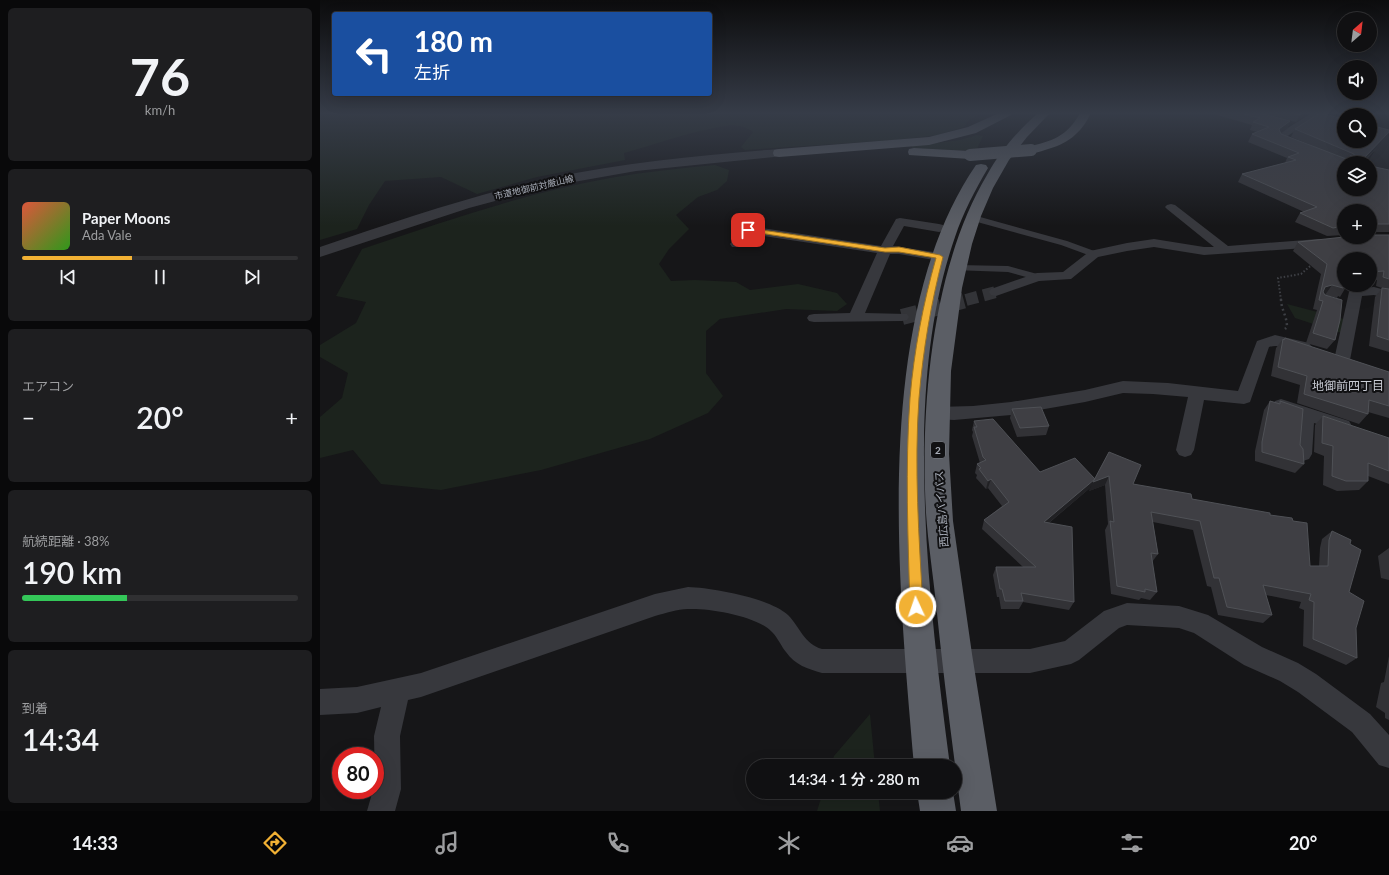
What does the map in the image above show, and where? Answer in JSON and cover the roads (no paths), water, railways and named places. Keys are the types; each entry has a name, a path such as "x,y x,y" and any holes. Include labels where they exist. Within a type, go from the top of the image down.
{"highway":[{"path":"779,153 808,151"},
{"path":"779,153 877,151 970,155 1025,151"},
{"name":"西広島バイパス","path":"979,811 939,511 937,413 949,262 955,216 977,174 994,151"},
{"name":"西広島バイパス","path":"931,759 921,661 913,542 913,440 915,398 923,330 931,290 949,262 994,173 1010,151"},
{"path":"936,799 938,811"}],"street":[{"name":"市道地御前対厳山線","path":"320,252 462,205 593,173 670,162 779,153"},
{"path":"1171,207 1226,250"},
{"path":"972,218 1064,242 1094,254"},
{"path":"856,317 885,250 900,222 939,228"},
{"path":"736,244 748,230 885,250 899,250 949,262 1008,269 1037,277 1066,276 1094,254 1154,243 1204,251 1290,246 1330,241"},
{"path":"996,292 1037,277"},
{"path":"937,413 953,414 1004,408 1086,396 1122,387 1177,390 1197,394 1244,398 1262,344 1275,340 1337,358 1346,306 1356,292 1374,290 1389,295"},
{"path":"814,318 902,317"},
{"path":"1185,450 1197,394"},
{"path":"1272,402 1359,431"},
{"path":"1303,454 1306,413"},
{"path":"320,702 357,700 398,691 429,682 655,605 688,598 720,602 773,618 780,622 803,655 811,660 822,662 1022,662 1067,654 1076,650 1099,628 1112,619 1127,614 1145,614 1189,619 1210,628 1253,656 1289,672 1308,683 1356,718 1389,755"},
{"path":"381,811 387,789 387,736 398,691"}],"tunnel":[{"path":"966,300 996,292"},
{"path":"902,317 970,299"}],"district":[{"name":"地御前四丁目","path":"1348,385"}]}
